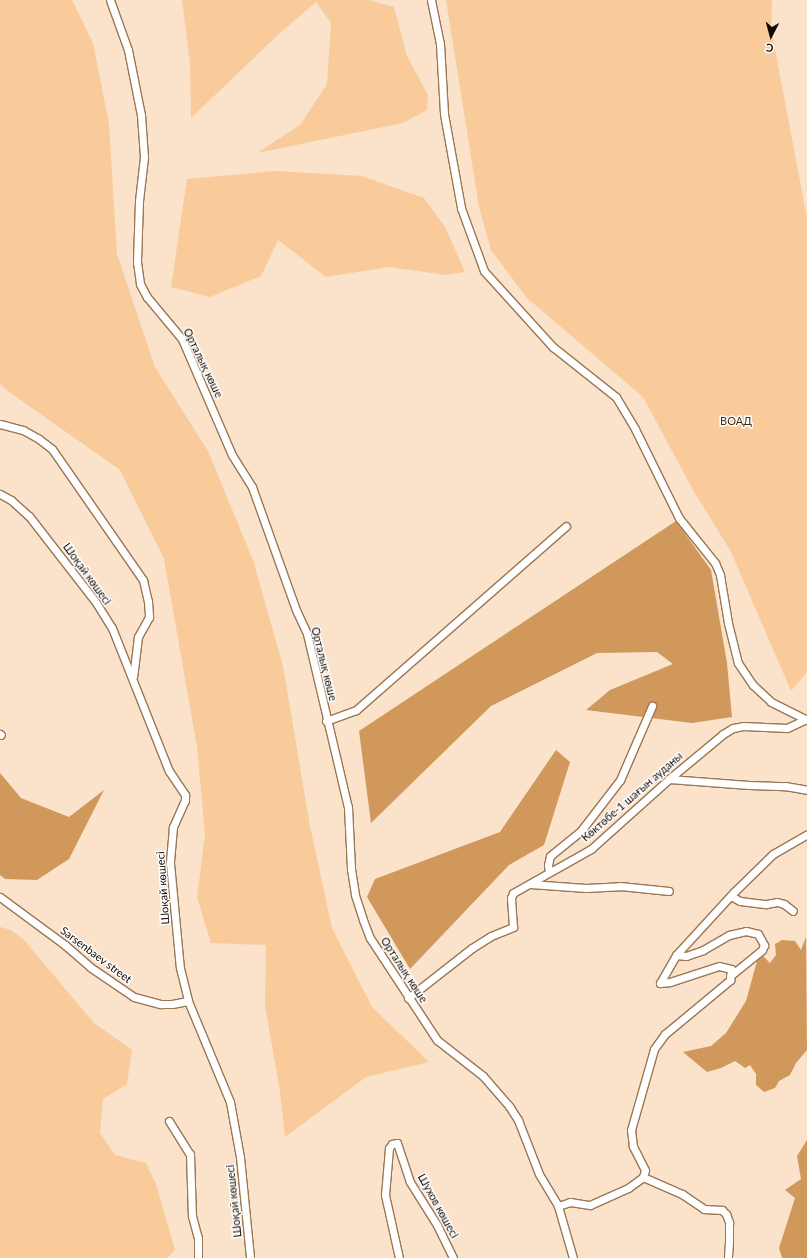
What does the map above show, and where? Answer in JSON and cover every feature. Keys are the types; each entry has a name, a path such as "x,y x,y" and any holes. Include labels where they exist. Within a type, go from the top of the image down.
{"street":[{"name":"Орталық көше","path":"110,0 128,50 141,115 144,157 139,202 137,262 140,284 147,297 182,339 232,455 252,487 306,634 348,807 351,869 355,895 370,938 437,1040 483,1076 509,1106 518,1120 540,1174 558,1206 574,1258"},
{"path":"430,0 440,44 444,114 461,208 484,272 553,347 616,397 635,429 679,518 714,563 720,575 728,623 738,663 752,685 771,702 807,720"},
{"path":"0,424 24,430 52,449 143,580 148,601 148,618 138,637 133,678"},
{"name":"Шоқай көшесі","path":"0,494 11,500 29,516 95,601 112,628 167,765 185,795 185,800 173,827 170,863 180,968 188,1001 230,1102 240,1157 250,1258"},
{"path":"326,721 356,710 566,526"},
{"path":"549,872 548,865 550,856 580,832 620,780 652,706"},
{"name":"Көктөбе-1 шағын ауданы","path":"408,998 472,948 491,936 513,927 511,898 513,893 591,848 669,779 723,734 733,728 743,726 787,728 807,720"},
{"path":"669,779 749,786 785,786 807,790"},
{"path":"558,1206 570,1202 590,1205 628,1188 643,1177 645,1170 632,1146 631,1130 654,1049 665,1034 730,980 731,969 719,966 670,982 660,983 676,955 731,896 773,854 807,834"},
{"path":"530,884 586,888 620,886 669,891"},
{"path":"731,896 740,901 766,904 777,902 784,904 793,911"},
{"name":"Sarsenbaev street","path":"0,898 64,945 90,967 134,997 161,1004 172,1004 188,1001"},
{"path":"676,955 686,956 703,950 729,935 746,931 758,934 764,945 762,950 730,976"},
{"path":"169,1121 190,1154 192,1216 198,1238 198,1258"},
{"name":"Шухов көшесі","path":"399,1258 385,1195 389,1148 392,1144 397,1143 410,1182 440,1232 453,1258"},
{"path":"643,1177 682,1194 704,1209 722,1210 726,1214 729,1222 730,1242 728,1258"}],"green space":[{"path":"0,0 72,0 93,43 109,124 117,254 155,367 208,451 253,560 283,666 310,826 332,928 372,1007 429,1062 366,1077 285,1137 280,1091 265,1006 266,945 211,943 197,897 205,834 197,747 164,559 120,470 5,389 0,383"},
{"path":"182,0 369,0 394,7 407,56 428,95 427,110 403,123 257,153 300,125 327,84 331,23 316,2 279,34 191,118 190,64"},
{"name":"ВОАД","path":"446,0 772,0 771,28 807,218 807,672 791,691 731,552 693,490 643,397 527,298 491,250 479,207"},
{"path":"275,171 362,176 424,198 445,227 465,272 446,275 389,267 326,277 278,240 261,276 210,297 171,287 187,179"},
{"path":"0,927 11,930 24,940 94,1023 132,1050 127,1084 103,1099 100,1133 115,1155 146,1163 156,1184 175,1250 167,1258 0,1258"}],"shaded area":[{"path":"676,521 711,570 727,663 732,717 692,723 586,710 610,690 673,664 657,652 597,653 491,706 371,823 359,731"},
{"path":"556,750 570,762 544,845 509,865 410,969 367,897 375,879 500,832"},
{"path":"0,773 21,798 69,817 104,790 69,859 37,880 5,879 0,875"},
{"path":"806,937 807,1050 796,1063 790,1075 779,1081 775,1088 764,1092 756,1085 756,1074 750,1065 745,1068 735,1061 721,1068 707,1072 683,1052 711,1046 726,1033 746,1001 757,961 763,956 770,963 776,955 775,944 782,940 795,941 801,950"},
{"path":"807,1140 807,1258 782,1258 779,1248 795,1198 785,1190 801,1179 797,1156"}]}
